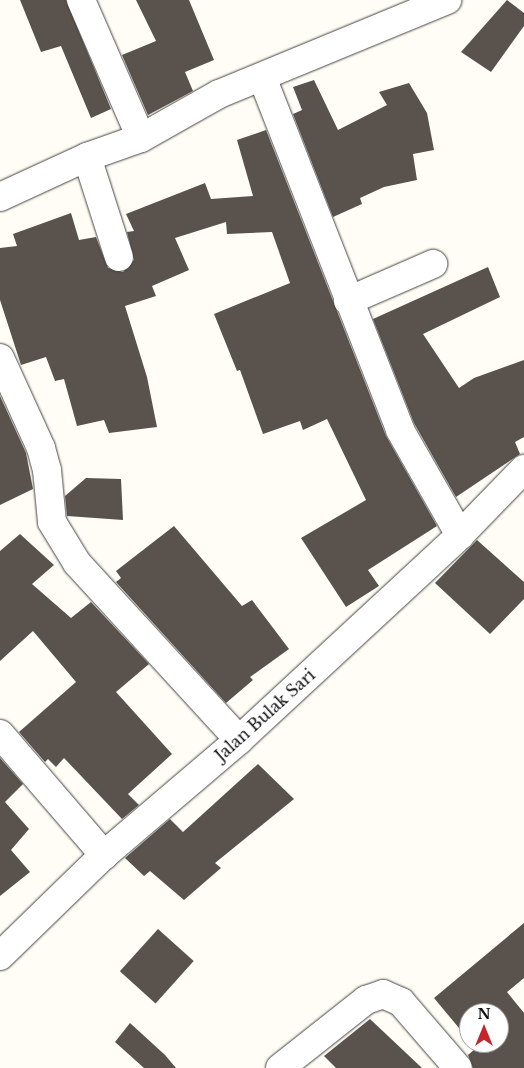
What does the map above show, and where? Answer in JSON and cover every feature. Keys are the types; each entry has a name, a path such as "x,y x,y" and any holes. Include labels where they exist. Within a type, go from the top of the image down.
{"street":[{"path":"81,0 140,138"},
{"path":"0,197 87,157 140,138 219,94 447,0"},
{"path":"262,77 400,430 460,535"},
{"path":"87,157 119,257"},
{"path":"348,301 433,264"},
{"path":"0,358 41,448 47,470 52,522 66,546 77,563 239,740"},
{"name":"Jalan Bulak Sari","path":"0,956 104,855 239,740 521,477"},
{"path":"0,734 104,855"},
{"path":"280,1068 366,1000 383,994 401,1002 458,1068"}],"building":[{"path":"20,0 66,0 111,109 91,118 61,46 41,52"},
{"path":"136,0 189,0 214,60 185,72 193,91 148,115 122,55 156,41"},
{"path":"507,0 524,13 524,26 491,72 461,52"},
{"path":"314,80 338,130 387,105 379,92 409,83 427,113 434,150 413,154 417,180 384,187 360,198 362,204 333,217 293,114 302,110 293,87"},
{"path":"266,130 386,436 437,526 368,570 379,586 346,607 301,538 366,500 327,419 303,430 300,421 263,434 240,370 237,371 214,314 290,283 272,232 227,234 226,222 175,238 189,270 152,286 156,296 125,306 147,377 157,427 109,433 104,420 77,426 64,379 55,381 46,357 21,365 0,300 0,248 17,246 13,234 71,213 79,240 96,237 108,268 123,272 134,260 127,232 134,231 126,214 205,183 211,199 253,196 237,140"},
{"path":"488,267 500,297 423,334 459,388 474,378 524,360 524,437 515,442 520,454 456,497 414,423 373,319"},
{"path":"0,396 26,453 33,489 0,505"},
{"path":"86,478 121,479 123,520 67,516 65,496"},
{"path":"174,526 242,606 252,600 289,649 250,677 253,680 226,703 116,582 121,578 116,571"},
{"path":"20,534 54,565 32,584 71,618 91,602 149,664 116,692 172,754 128,794 139,805 122,819 64,758 56,767 48,759 45,762 19,732 76,682 33,631 0,661 0,551"},
{"path":"477,540 524,582 524,599 490,634 435,583"},
{"path":"0,758 23,784 5,802 29,829 11,850 30,872 0,896"},
{"path":"258,764 294,799 215,863 221,868 184,900 150,871 144,876 125,858 170,819 183,832"},
{"path":"524,923 524,978 507,992 524,1013 524,1068 473,1068 468,1055 470,1053 509,1053 509,1003 459,1003 459,1028 434,998"},
{"path":"158,929 194,961 156,1003 120,971"},
{"path":"370,1019 422,1068 336,1068 324,1056"},
{"path":"130,1023 165,1055 176,1068 144,1068 115,1042"}]}
